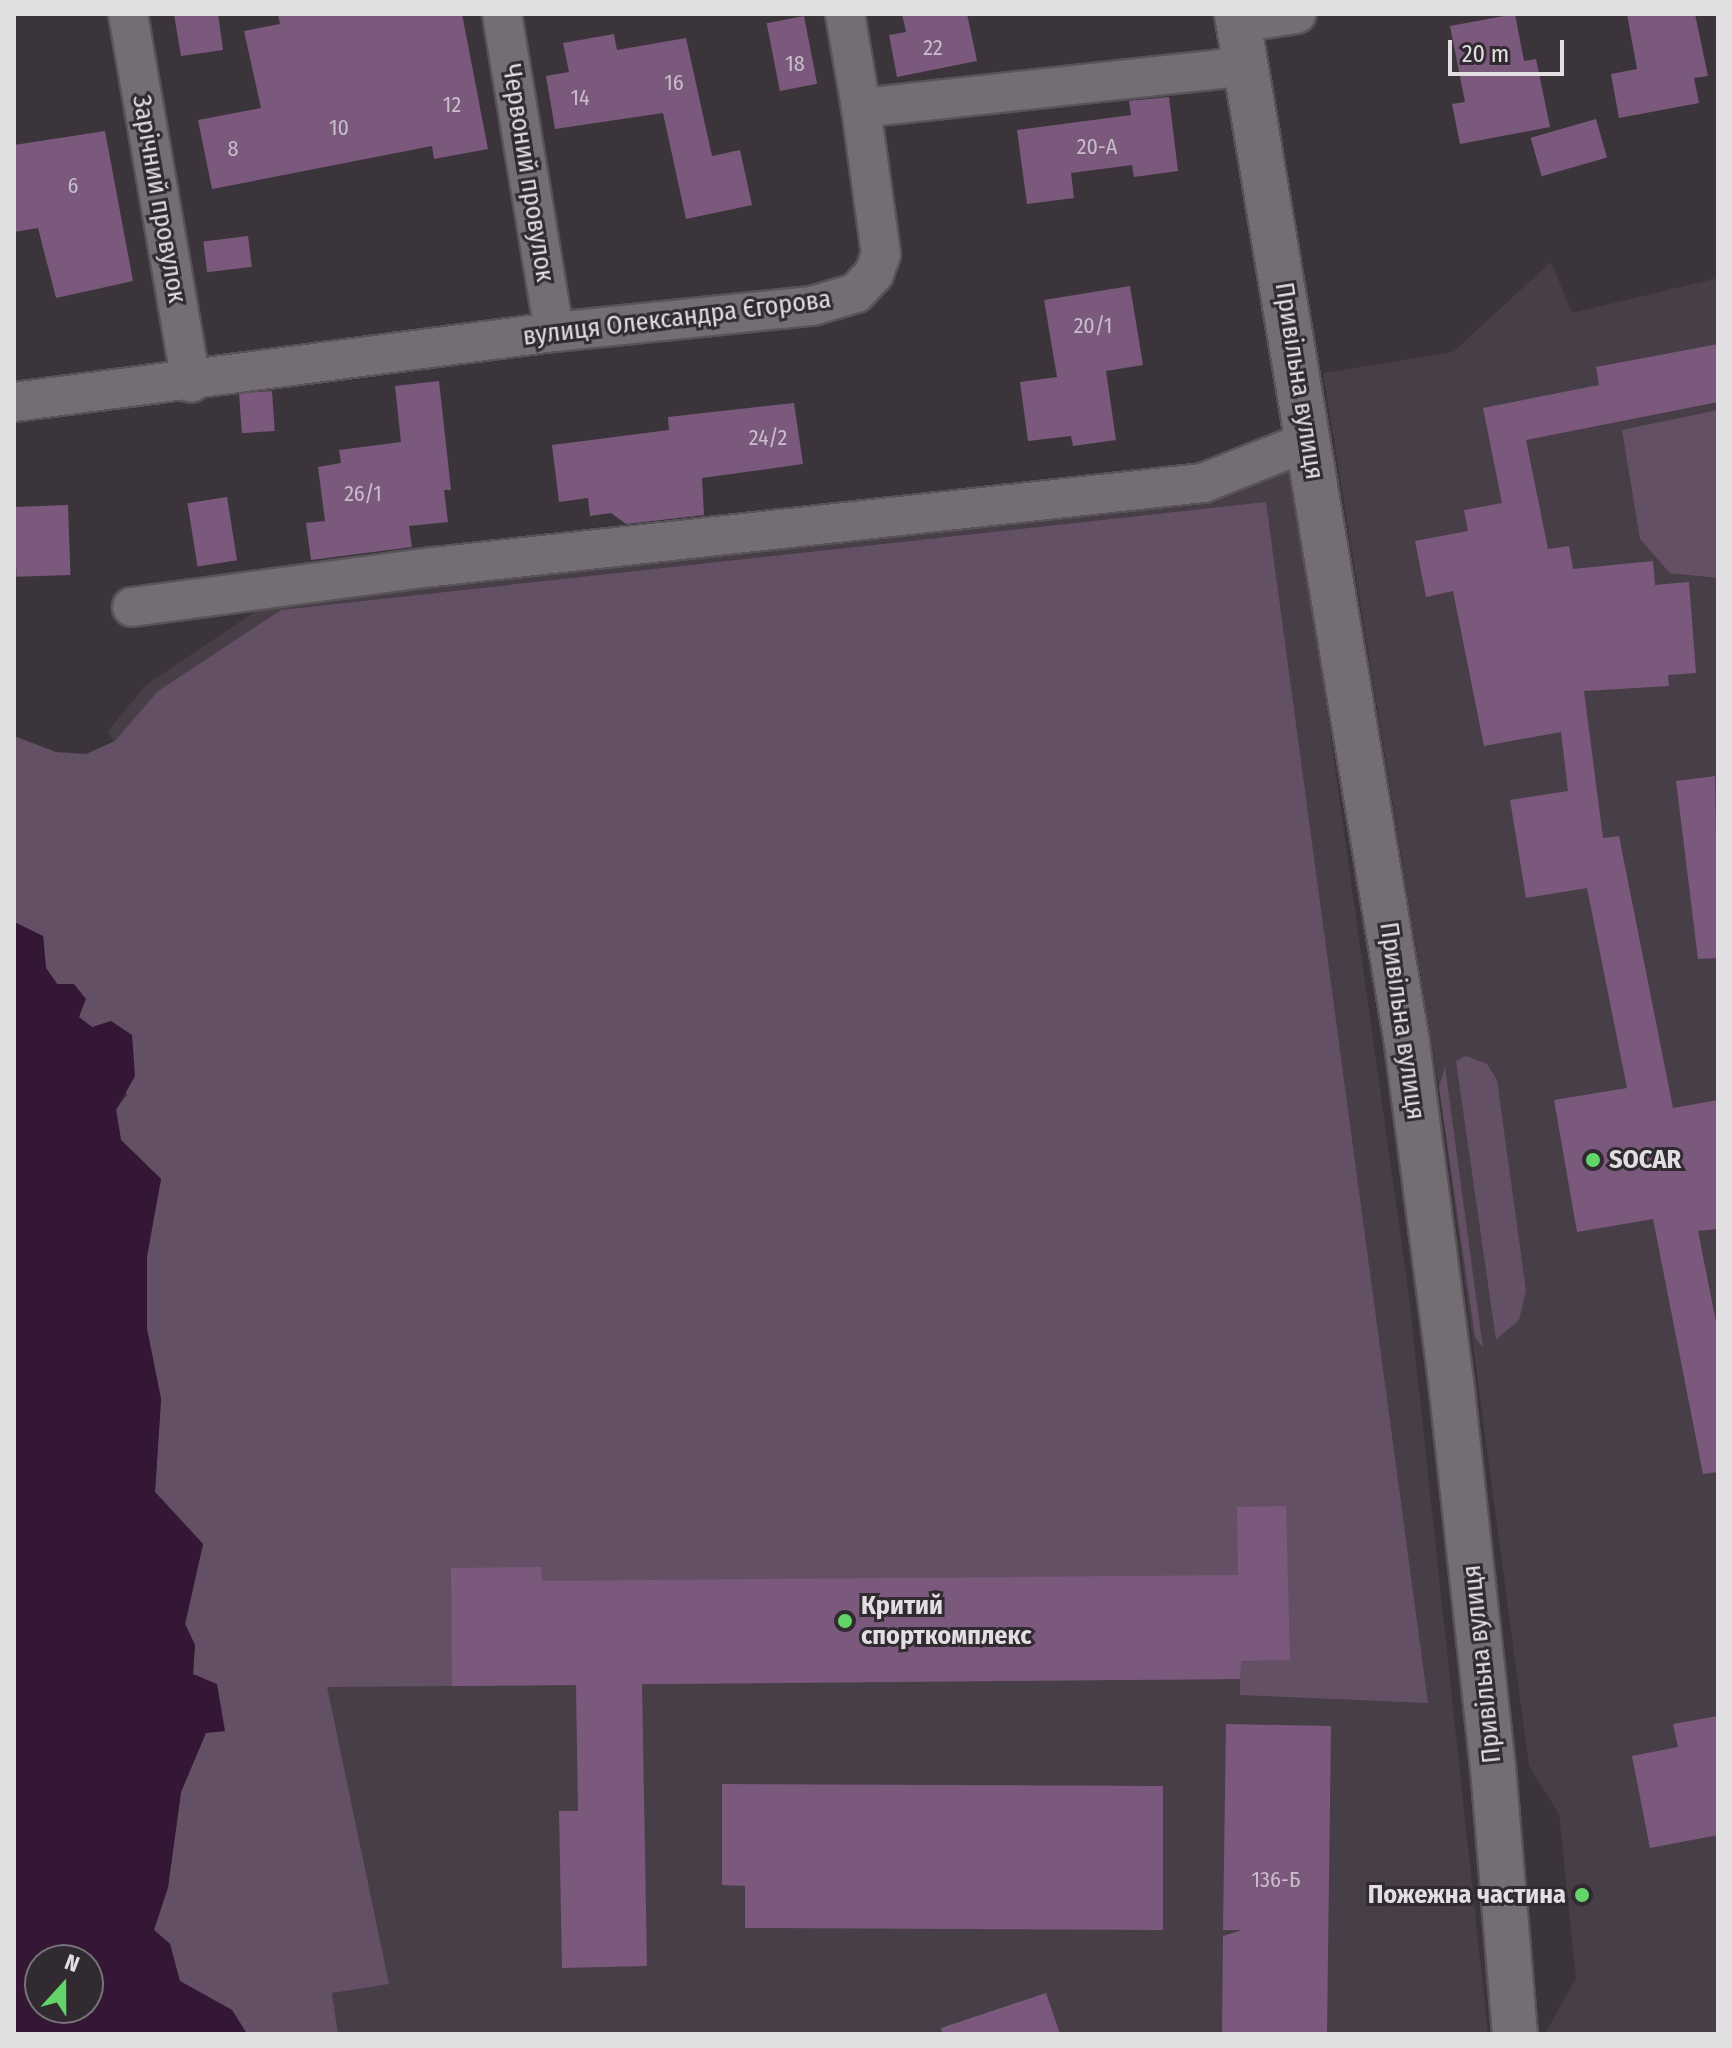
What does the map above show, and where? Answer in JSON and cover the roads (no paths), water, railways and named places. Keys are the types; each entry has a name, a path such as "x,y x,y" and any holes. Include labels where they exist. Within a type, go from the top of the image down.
{"street":[{"name":"Зарічний провулок","path":"128,14 191,383"},
{"name":"Червоний провулок","path":"502,14 554,332"},
{"name":"вулиця Олександра Єгорова","path":"14,402 191,383 554,332 812,306 856,293 874,274 881,254 845,14"},
{"path":"1238,19 1296,14"},
{"name":"Привільна вулиця","path":"1238,19 1407,1043 1450,1375 1493,1767 1515,2034"},
{"path":"861,108 1247,66"},
{"path":"132,607 433,567 1203,483 1309,441"}],"place":[{"name":"SOCAR","path":"1593,1160"},
{"name":"Критий спорткомплекс","path":"845,1621"},
{"name":"Пожежна частина","path":"1582,1895"}]}
